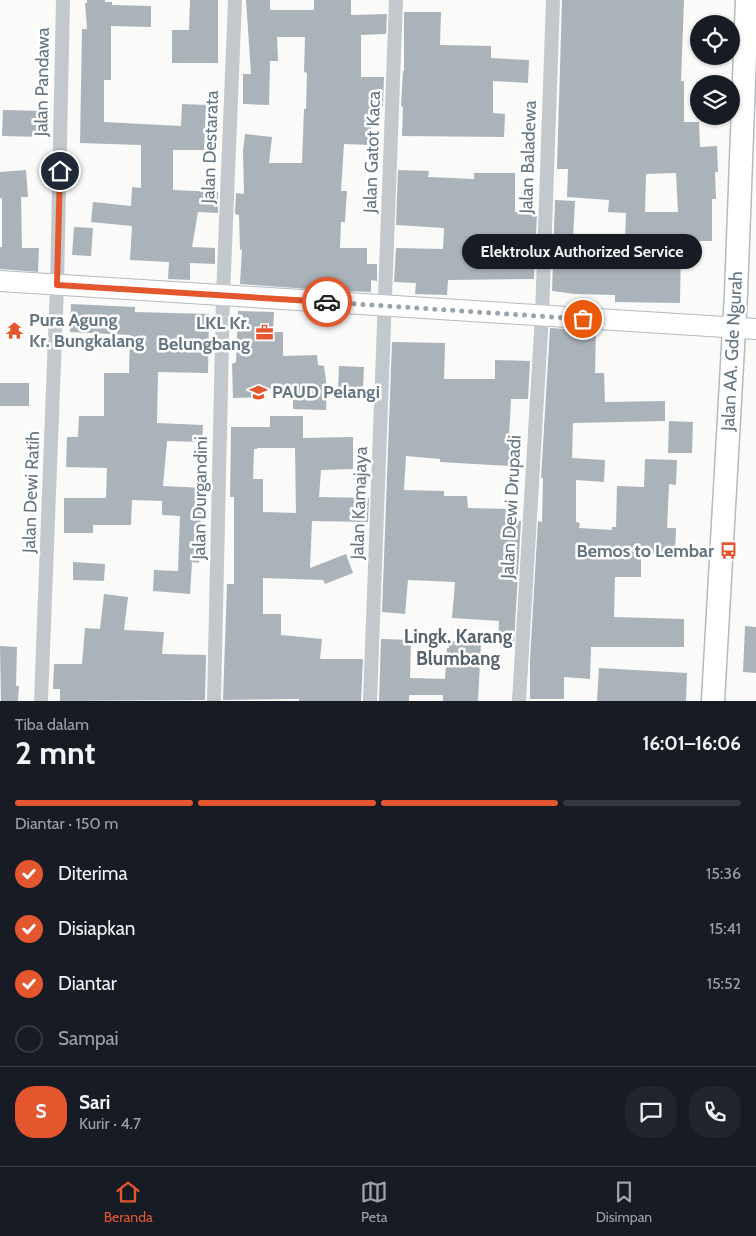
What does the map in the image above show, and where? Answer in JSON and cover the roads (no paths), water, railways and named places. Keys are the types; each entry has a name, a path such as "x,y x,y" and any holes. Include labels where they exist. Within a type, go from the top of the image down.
{"main road":[{"name":"Jalan AA. Gde Ngurah","path":"713,701 734,328 747,0"}],"street":[{"name":"Jalan Pandawa","path":"57,285 63,0"},
{"name":"Jalan Destarata","path":"223,296 235,0"},
{"name":"Jalan Gatot Kaca","path":"386,306 396,0"},
{"name":"Jalan Baladewa","path":"541,316 553,0"},
{"path":"0,281 756,329"},
{"name":"Jalan Dewi Ratih","path":"41,701 57,285"},
{"name":"Jalan Durgandini","path":"214,701 223,296"},
{"name":"Jalan Kamajaya","path":"370,701 386,306"},
{"name":"Jalan Dewi Drupadi","path":"519,701 541,316"}],"place":[{"name":"Elektrolux Authorized Service","path":"583,319"},
{"name":"Pura Agung Kr. Bungkalang","path":"15,330"},
{"name":"LKL Kr. Belungbang","path":"264,333"},
{"name":"PAUD Pelangi","path":"258,392"},
{"name":"Bemos to Lembar","path":"728,551"}],"district":[{"name":"Lingk. Karang Blumbang","path":"458,647"}]}
